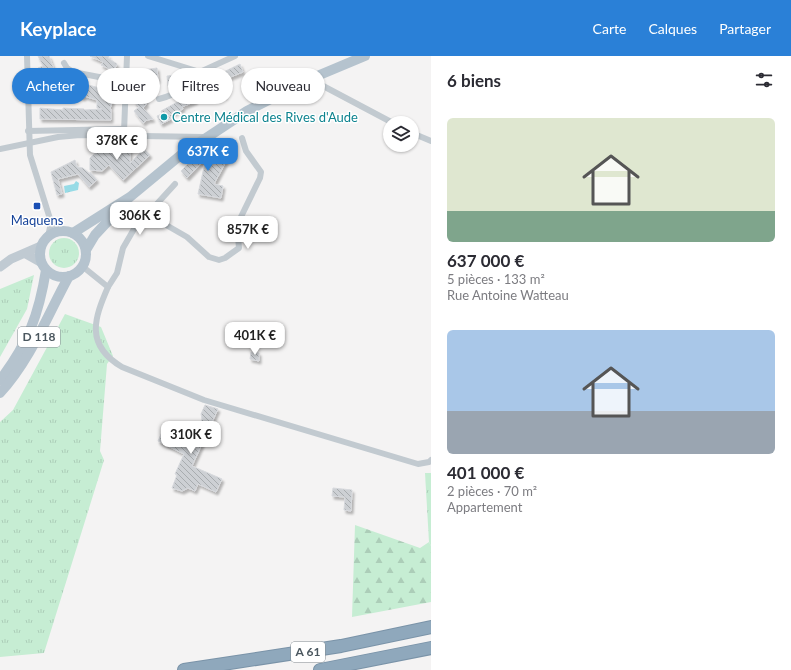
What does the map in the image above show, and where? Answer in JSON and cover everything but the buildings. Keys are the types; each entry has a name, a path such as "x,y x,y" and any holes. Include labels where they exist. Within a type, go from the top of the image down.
{"highway":[{"name":"A 61","path":"184,670 326,649 431,627"},
{"name":"A 61","path":"320,670 431,648"}],"main road":[{"path":"325,73 365,56"},
{"path":"73,233 130,197 182,154 239,116 262,104"},
{"path":"86,250 95,235 130,197"},
{"path":"26,254 44,266 53,275 69,276 77,272 86,258 86,250 81,240 73,233 62,231 55,232 48,237 42,246 40,254 44,266"},
{"path":"0,267 11,259 42,246"},
{"name":"D 118","path":"0,380 13,363 29,335 38,313 44,266"},
{"name":"D 118","path":"0,393 9,383 38,340 69,276"}],"street":[{"path":"27,56 28,143 33,168 51,222 48,237"},
{"path":"126,68 127,56"},
{"path":"148,56 182,68"},
{"path":"211,68 235,56"},
{"path":"64,63 66,68 73,72 97,77"},
{"path":"325,87 383,118"},
{"path":"124,104 123,129 126,137"},
{"path":"28,131 123,129"},
{"path":"0,149 80,135 126,137 208,137"},
{"path":"419,136 431,141"},
{"path":"147,214 186,237 209,257 219,260 225,258 239,248 237,225 260,178 261,172 246,151 242,138"},
{"path":"174,184 134,229 123,248 117,273 108,287 97,313 95,332 100,345 112,361 122,367 223,406 418,464 429,462 431,460"},
{"path":"51,222 62,231"},
{"path":"82,266 108,287"}],"green space":[{"path":"64,238 70,239 78,247 78,259 70,267 64,268 58,267 50,259 49,253 50,247 58,239"},
{"path":"34,275 27,309 0,357 0,289"},
{"path":"65,314 101,327 113,356 107,364 100,451 104,460 44,653 0,657 0,422 13,410"},
{"path":"425,473 431,473 431,546 429,542"},
{"path":"355,525 420,548 429,542 431,546 431,602 352,617"}],"water":[{"path":"76,181 79,183 78,190 65,193 64,186 74,184"}],"place":[{"name":"Centre Médical des Rives d'Aude","path":"164,117"},
{"name":"Maquens","path":"37,206"}]}
